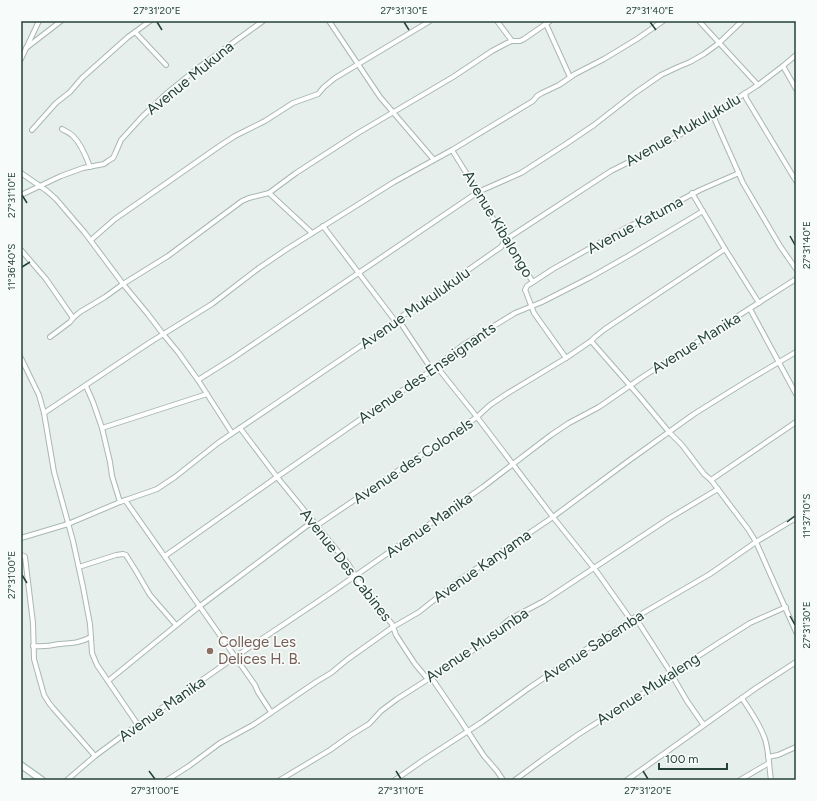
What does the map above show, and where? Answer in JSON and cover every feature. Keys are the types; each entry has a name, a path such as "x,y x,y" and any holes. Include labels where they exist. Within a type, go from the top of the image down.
{"street":[{"path":"21,58 39,21"},
{"path":"26,48 60,21"},
{"path":"32,130 56,103 70,92 82,78 135,32 150,21"},
{"name":"Avenue Mukuna","path":"21,195 61,176 83,168 104,164 113,158 121,140 167,93 198,68 263,21"},
{"path":"329,21 380,97 434,160"},
{"path":"91,240 115,219 234,136 265,121 293,103 318,94 322,88 331,81 357,64 430,21"},
{"path":"497,21 512,41"},
{"path":"50,337 70,322 80,312 156,264 242,201 269,193 358,133 453,77 492,51 512,41 520,41 524,39 550,21"},
{"path":"44,413 163,334 212,304 259,268 323,226 394,182 452,150 533,101 542,93 604,60 663,21"},
{"path":"699,21 758,85"},
{"path":"198,380 233,358 478,192 520,173 594,124 661,75 697,58 719,43 742,21"},
{"path":"546,24 570,77"},
{"path":"135,32 166,65"},
{"name":"Avenue Mukulukulu","path":"21,538 68,524 125,500 150,492 167,483 232,433 397,321 501,247 505,240 611,171 663,144 758,85 796,55"},
{"path":"783,66 796,89"},
{"path":"745,93 746,98 796,181"},
{"path":"718,110 715,120 739,173 780,246 796,269"},
{"path":"62,129 72,136 77,142 90,167"},
{"name":"Avenue Kibalongo","path":"452,150 505,240 534,282 527,286 525,290 537,317 566,358"},
{"path":"21,173 56,199 91,240 123,284 178,352 232,433"},
{"name":"Avenue Katuma","path":"534,282 553,269 618,232 708,186 739,173"},
{"path":"269,193 312,233"},
{"path":"692,194 725,250 759,303"},
{"name":"Avenue des Enseignants","path":"165,556 437,367 463,345 515,313 542,302 591,277 703,212"},
{"path":"323,226 358,273 397,321 432,370"},
{"path":"21,250 46,279 73,318"},
{"name":"Avenue des Colonels","path":"108,681 200,606 308,526 319,524 477,417 508,392 591,342 605,330 725,250"},
{"name":"Avenue Manika","path":"67,780 95,756 138,725 483,487 556,431 599,407 644,376 796,279"},
{"path":"750,308 796,394"},
{"path":"591,342 682,445 748,529 756,542 796,632"},
{"name":"Avenue Kanyama","path":"167,780 220,743 253,725 331,673 393,627 418,612 458,581 553,517 694,414 796,352"},
{"path":"21,358 39,395 44,413 54,472 79,567 90,624 92,653 108,681 138,725"},
{"path":"437,367 597,572 631,620"},
{"path":"86,386 102,428 114,485 120,502"},
{"path":"102,428 207,394"},
{"path":"711,480 796,422"},
{"name":"Avenue Des Cabines","path":"240,428 277,477 349,565 366,592 389,620 396,635 415,664 424,675 434,680 484,756 497,771 502,780"},
{"name":"Avenue Musumba","path":"280,780 330,750 369,724 381,711 397,699 489,639 510,619 544,601 668,518 718,489"},
{"path":"125,500 255,685 271,712"},
{"name":"Avenue Sabemba","path":"395,780 597,642 631,620 710,574 756,542 796,518"},
{"path":"79,567 123,554 136,571 150,595 176,625"},
{"path":"21,555 25,557 33,623 34,659 42,690 46,699 53,708 95,756"},
{"name":"Avenue Mukaleng","path":"515,780 579,734 672,675 695,658 744,627 786,607"},
{"path":"636,618 703,724"},
{"path":"33,646 43,647 73,643 91,637"},
{"path":"627,780 703,724 768,679 796,662"},
{"path":"742,698 761,729 766,743 771,780"},
{"path":"768,757 778,755 796,747"},
{"path":"740,780 769,763"},
{"path":"21,765 42,780"}],"place":[{"name":"College Les Delices H. B.","path":"210,651"}]}
